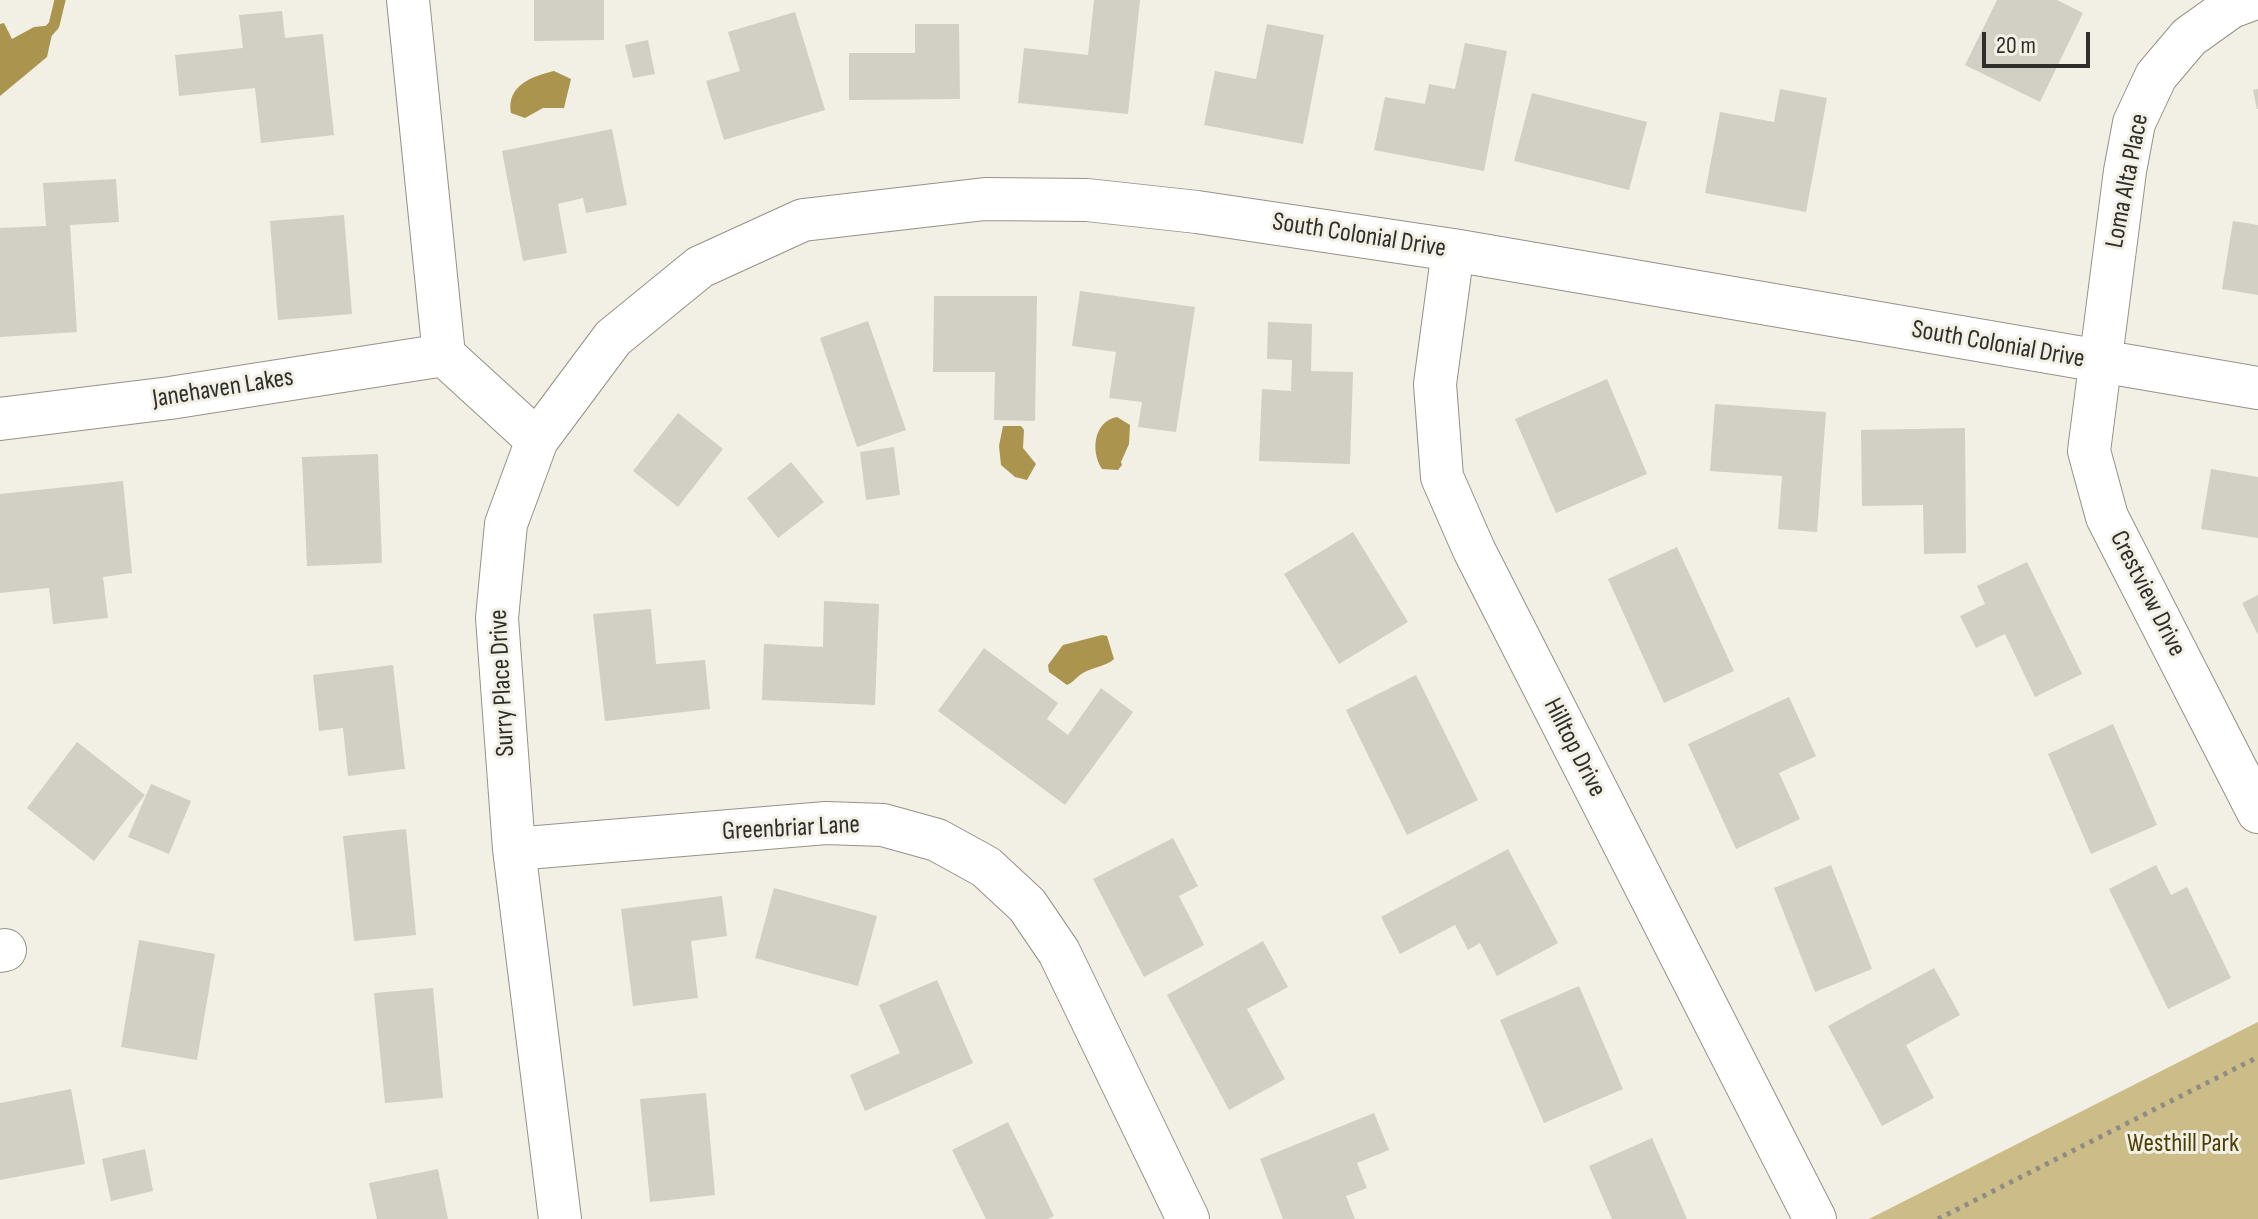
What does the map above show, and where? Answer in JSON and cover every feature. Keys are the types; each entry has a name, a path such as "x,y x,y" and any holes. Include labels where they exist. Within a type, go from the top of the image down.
{"street":[{"path":"408,0 444,355 537,440"},
{"name":"Loma Alta Place","path":"2100,362 2134,123 2156,76 2189,37 2231,7 2250,0"},
{"name":"South Colonial Drive","path":"537,440 613,338 700,267 803,220 985,199 1087,200 1197,212 1453,250 2258,388"},
{"name":"Hilltop Drive","path":"1453,250 1435,384 1442,477 1474,550 1815,1219"},
{"name":"Janehaven Lakes","path":"0,419 170,398 444,355"},
{"name":"Crestview Drive","path":"2100,362 2089,451 2107,517 2258,812"},
{"name":"Surry Place Drive","path":"537,440 506,524 497,618 514,849 560,1219"},
{"name":"Greenbriar Lane","path":"514,849 826,823 883,825 937,840 986,867 1027,905 1059,952 1188,1219"}],"path":[{"path":"1938,1219 2258,1057"}],"green space":[{"name":"Westhill Park","path":"2258,1022 2258,1219 1869,1219"}],"shaded area":[{"path":"4,23 12,39 34,27 54,25 47,57 0,96 0,24"},
{"path":"554,71 571,79 564,108 543,108 525,118 511,113 513,96 522,84"},
{"path":"1117,417 1130,425 1129,444 1118,470 1102,469 1096,454 1096,438 1103,424"},
{"path":"1003,426 1021,426 1024,430 1023,448 1036,464 1027,480 1015,477 1001,465 999,446"},
{"path":"1107,636 1114,659 1110,662 1083,673 1067,685 1049,672 1048,665 1063,645"}],"building":[{"path":"534,0 604,0 604,40 534,41"},
{"path":"1094,0 1140,0 1128,114 1018,103 1024,48 1088,55"},
{"path":"1997,0 2057,0 2083,13 2040,102 1965,65"},
{"path":"282,11 285,38 323,34 334,135 261,143 255,88 179,96 175,55 243,48 239,15"},
{"path":"795,12 825,110 724,140 706,81 740,71 728,32"},
{"path":"915,24 959,24 960,99 849,100 849,53 915,53"},
{"path":"1267,24 1324,35 1303,144 1204,125 1215,71 1256,79"},
{"path":"648,40 655,74 633,78 625,45"},
{"path":"1465,43 1507,51 1484,171 1374,150 1385,97 1425,104 1429,84 1455,89"},
{"path":"1780,89 1827,98 1806,212 1705,193 1720,112 1774,122"},
{"path":"2258,89 2258,109 2257,109 2253,90"},
{"path":"1532,93 1647,122 1629,190 1514,161"},
{"path":"612,129 627,205 586,213 583,198 558,204 567,253 523,261 502,151"},
{"path":"116,179 119,222 70,225 77,332 0,337 0,228 46,226 43,183"},
{"path":"344,215 352,314 278,320 270,221"},
{"path":"2233,221 2258,225 2258,295 2222,289"},
{"path":"1080,291 1195,307 1176,432 1138,427 1142,402 1109,398 1116,352 1072,346"},
{"path":"934,296 1037,296 1035,421 994,420 995,372 933,372"},
{"path":"868,321 906,430 857,447 820,338"},
{"path":"1268,322 1312,324 1311,371 1353,372 1350,464 1259,461 1262,389 1291,391 1292,360 1267,359"},
{"path":"1607,379 1647,474 1556,513 1515,419"},
{"path":"1715,404 1826,412 1817,532 1778,529 1782,476 1710,471"},
{"path":"678,413 723,449 678,507 633,471"},
{"path":"1965,428 1966,553 1924,554 1923,505 1862,506 1861,430"},
{"path":"894,447 900,495 866,500 860,452"},
{"path":"378,454 382,563 307,566 302,457"},
{"path":"791,462 824,502 778,538 747,498"},
{"path":"2211,469 2258,477 2258,538 2201,529"},
{"path":"123,481 132,573 103,577 108,618 53,624 49,588 0,593 0,494"},
{"path":"1353,532 1408,622 1339,664 1284,574"},
{"path":"1677,547 1734,671 1664,703 1608,579"},
{"path":"2027,562 2082,674 2035,697 2005,634 1976,648 1960,616 1985,604 1977,586"},
{"path":"2258,595 2258,635 2242,603"},
{"path":"824,601 879,604 875,705 762,700 764,644 823,647"},
{"path":"651,609 656,664 705,660 710,709 605,721 593,614"},
{"path":"984,648 1058,703 1047,719 1068,735 1101,688 1133,712 1065,805 938,711"},
{"path":"393,665 405,769 348,776 343,728 319,731 313,675"},
{"path":"1416,675 1478,800 1407,835 1346,710"},
{"path":"1789,697 1816,756 1779,773 1800,819 1736,849 1688,744"},
{"path":"2113,724 2157,825 2091,854 2048,754"},
{"path":"77,742 145,795 94,861 27,808"},
{"path":"151,784 191,801 169,854 128,837"},
{"path":"406,829 416,935 354,941 343,836"},
{"path":"1173,838 1198,886 1179,896 1204,945 1144,977 1093,879"},
{"path":"1508,849 1558,943 1497,976 1480,943 1468,950 1455,925 1400,954 1381,917"},
{"path":"1831,865 1872,969 1815,992 1774,888"},
{"path":"2156,865 2171,895 2187,887 2231,978 2168,1009 2109,889"},
{"path":"774,888 877,916 858,986 755,958"},
{"path":"722,896 727,936 691,941 698,998 633,1006 621,909"},
{"path":"139,940 215,954 197,1060 121,1047"},
{"path":"1263,941 1288,987 1247,1009 1285,1079 1229,1110 1167,995"},
{"path":"1934,968 1960,1015 1906,1045 1934,1098 1882,1126 1828,1026"},
{"path":"937,980 973,1063 865,1111 850,1075 900,1053 879,1005"},
{"path":"1579,986 1623,1089 1544,1123 1500,1020"},
{"path":"433,988 443,1098 385,1103 374,993"},
{"path":"71,1089 85,1164 0,1180 0,1103"},
{"path":"706,1093 715,1195 650,1202 640,1099"},
{"path":"1374,1113 1389,1150 1357,1163 1367,1188 1346,1196 1355,1219 1283,1219 1260,1159"},
{"path":"1008,1122 1054,1216 1048,1219 986,1219 952,1150"},
{"path":"1652,1138 1687,1219 1612,1219 1589,1166"},
{"path":"145,1149 153,1191 111,1201 102,1159"},
{"path":"438,1169 448,1219 377,1219 369,1183"}],"waterway":[{"path":"45,35 54,25 60,0"}]}
